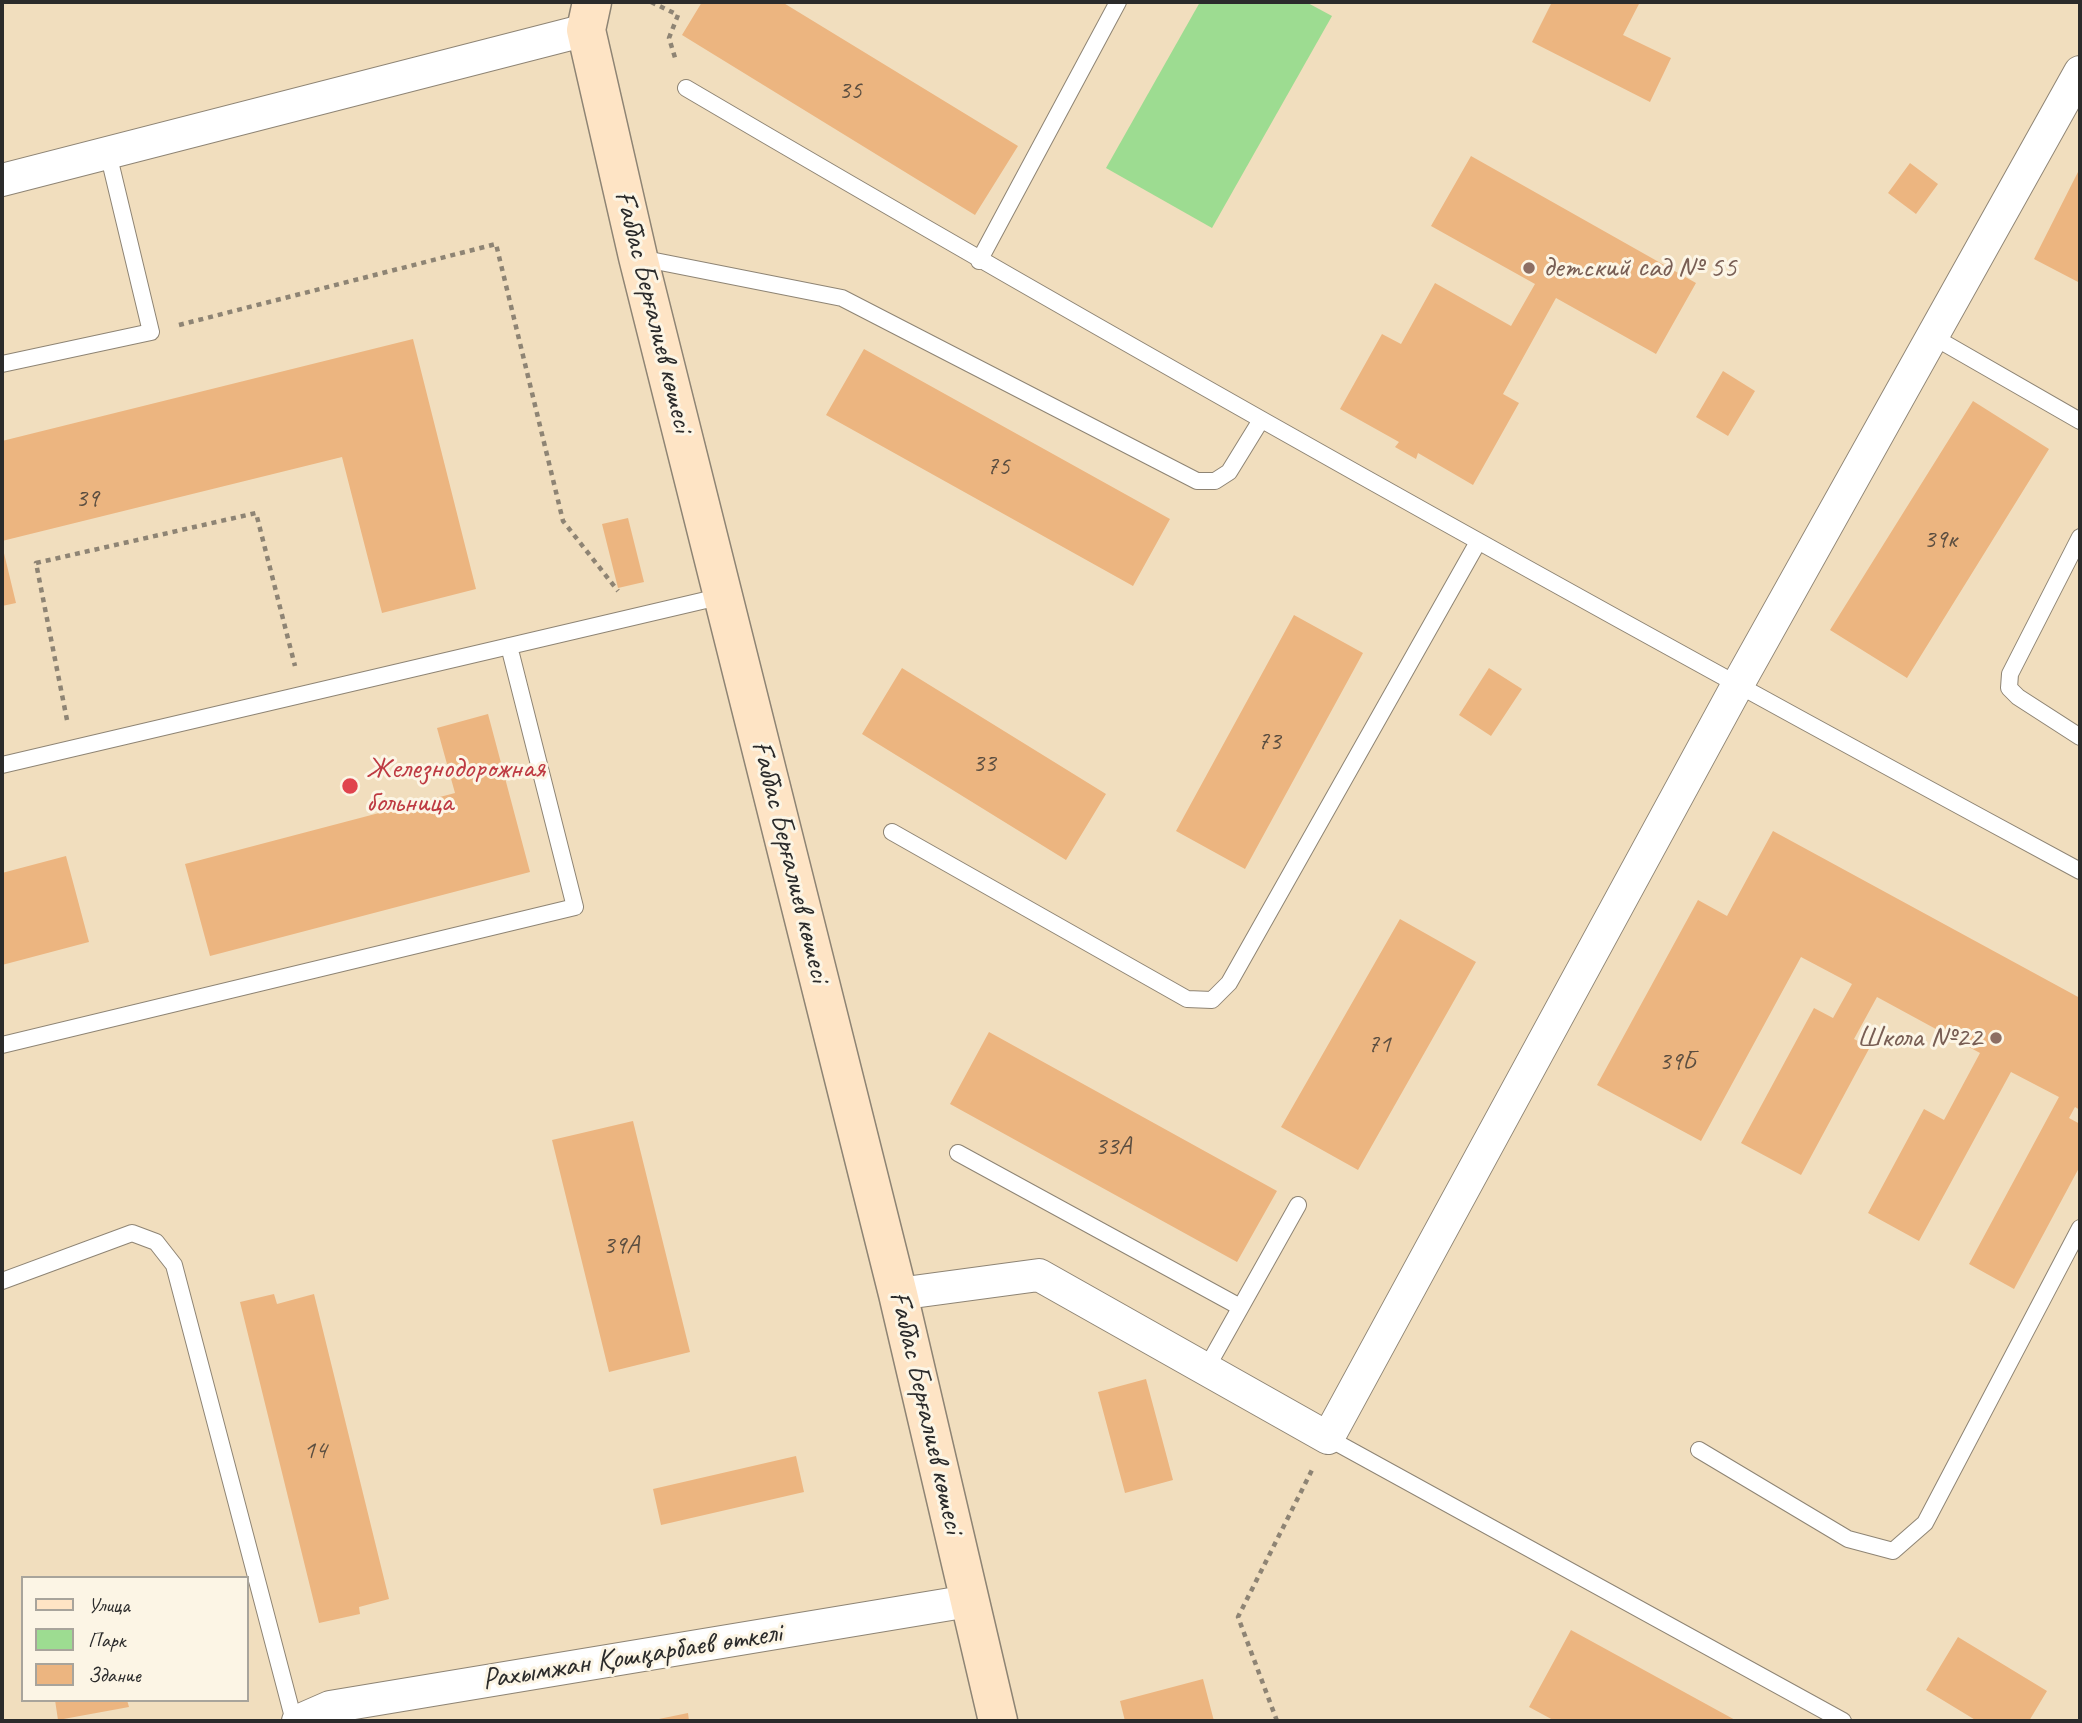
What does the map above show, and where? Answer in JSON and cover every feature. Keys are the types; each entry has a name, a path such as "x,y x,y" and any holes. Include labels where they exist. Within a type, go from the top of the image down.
{"main road":[{"name":"Ғаббас Берғалиев көшесі","path":"589,16 638,257 898,1294 998,1721"}],"street":[{"path":"2,180 108,153 589,16"},
{"path":"898,1294 1039,1275 1328,1438 1737,686 2080,72"},
{"name":"Рахымжан Қошқарбаев өткелі","path":"296,1721 330,1707 970,1601"}],"lane":[{"path":"979,261 1118,2"},
{"path":"686,88 979,261 1478,542 1737,686 2080,871"},
{"path":"2,364 151,332 108,153"},
{"path":"638,257 842,298 1197,481 1215,481 1229,472 1261,420"},
{"path":"1931,336 2080,421"},
{"path":"2080,537 2010,674 2010,688 2018,698 2080,737"},
{"path":"892,832 1186,999 1212,1000 1229,983 1478,542"},
{"path":"2,765 723,596"},
{"path":"2,1045 575,907 509,646"},
{"path":"958,1153 1240,1307"},
{"path":"1206,1369 1298,1205"},
{"path":"1699,1450 1848,1539 1893,1551 1925,1523 2080,1228"},
{"path":"2,1281 132,1233 156,1242 174,1265 296,1721"},
{"path":"1328,1438 1843,1721"}],"path":[{"path":"651,2 678,15 669,38"},
{"path":"151,332 496,244 563,522 637,616"},
{"path":"72,748 36,563 256,513 302,694"},
{"path":"1278,1721 1238,1617 1328,1438"}],"green space":[{"path":"1200,2 1306,2 1332,16 1212,228 1106,168"}],"building":[{"path":"702,2 782,2 1018,146 975,215 682,35"},
{"path":"1552,2 1640,2 1623,35 1671,58 1650,102 1532,42"},
{"path":"1471,156 1696,283 1656,354 1556,298 1503,394 1519,403 1473,485 1418,453 1416,459 1395,447 1399,442 1340,409 1382,334 1401,344 1435,283 1511,326 1535,284 1431,226"},
{"path":"1910,163 1938,184 1916,214 1888,193"},
{"path":"2080,168 2080,283 2034,259"},
{"path":"413,339 476,589 382,613 342,457 2,541 2,441"},
{"path":"864,349 1170,519 1133,586 826,415"},
{"path":"1723,371 1755,391 1728,436 1696,417"},
{"path":"1973,401 2049,449 1907,678 1830,630"},
{"path":"628,518 644,582 618,588 602,524"},
{"path":"2,550 16,603 2,606"},
{"path":"1294,615 1363,653 1245,869 1176,831"},
{"path":"902,668 1106,794 1066,860 862,734"},
{"path":"1489,668 1522,689 1491,736 1459,715"},
{"path":"488,714 530,872 210,956 185,864 455,793 437,728"},
{"path":"1773,831 2080,998 2080,1110 2075,1107 2069,1118 2080,1124 2080,1166 2014,1289 1969,1264 2059,1097 2011,1072 1919,1241 1868,1213 1924,1109 1944,1120 1980,1053 1877,997 1854,1039 1870,1047 1801,1175 1741,1143 1814,1008 1833,1018 1852,984 1801,957 1701,1141 1597,1085 1698,900 1727,916"},
{"path":"66,856 89,942 2,965 2,873"},
{"path":"1400,919 1476,962 1358,1170 1281,1127"},
{"path":"989,1032 1277,1191 1237,1262 950,1104"},
{"path":"633,1121 690,1352 609,1372 552,1140"},
{"path":"274,1294 277,1304 314,1294 389,1599 359,1607 360,1614 319,1623 240,1302"},
{"path":"1146,1379 1173,1480 1125,1493 1098,1392"},
{"path":"796,1456 804,1492 661,1525 653,1489"},
{"path":"1571,1630 1737,1721 1555,1721 1529,1707"},
{"path":"1958,1637 2047,1691 2029,1721 1977,1721 1926,1690"},
{"path":"1203,1679 1214,1721 1125,1721 1120,1701"},
{"path":"55,1702 128,1702 129,1707 58,1720"},
{"path":"688,1713 689,1721 654,1721 654,1720"}],"place":[{"name":"детский сад № 55","path":"1529,268"},
{"name":"Железнодорожная больница","path":"350,786"},
{"name":"Школа №22","path":"1996,1038"}]}
